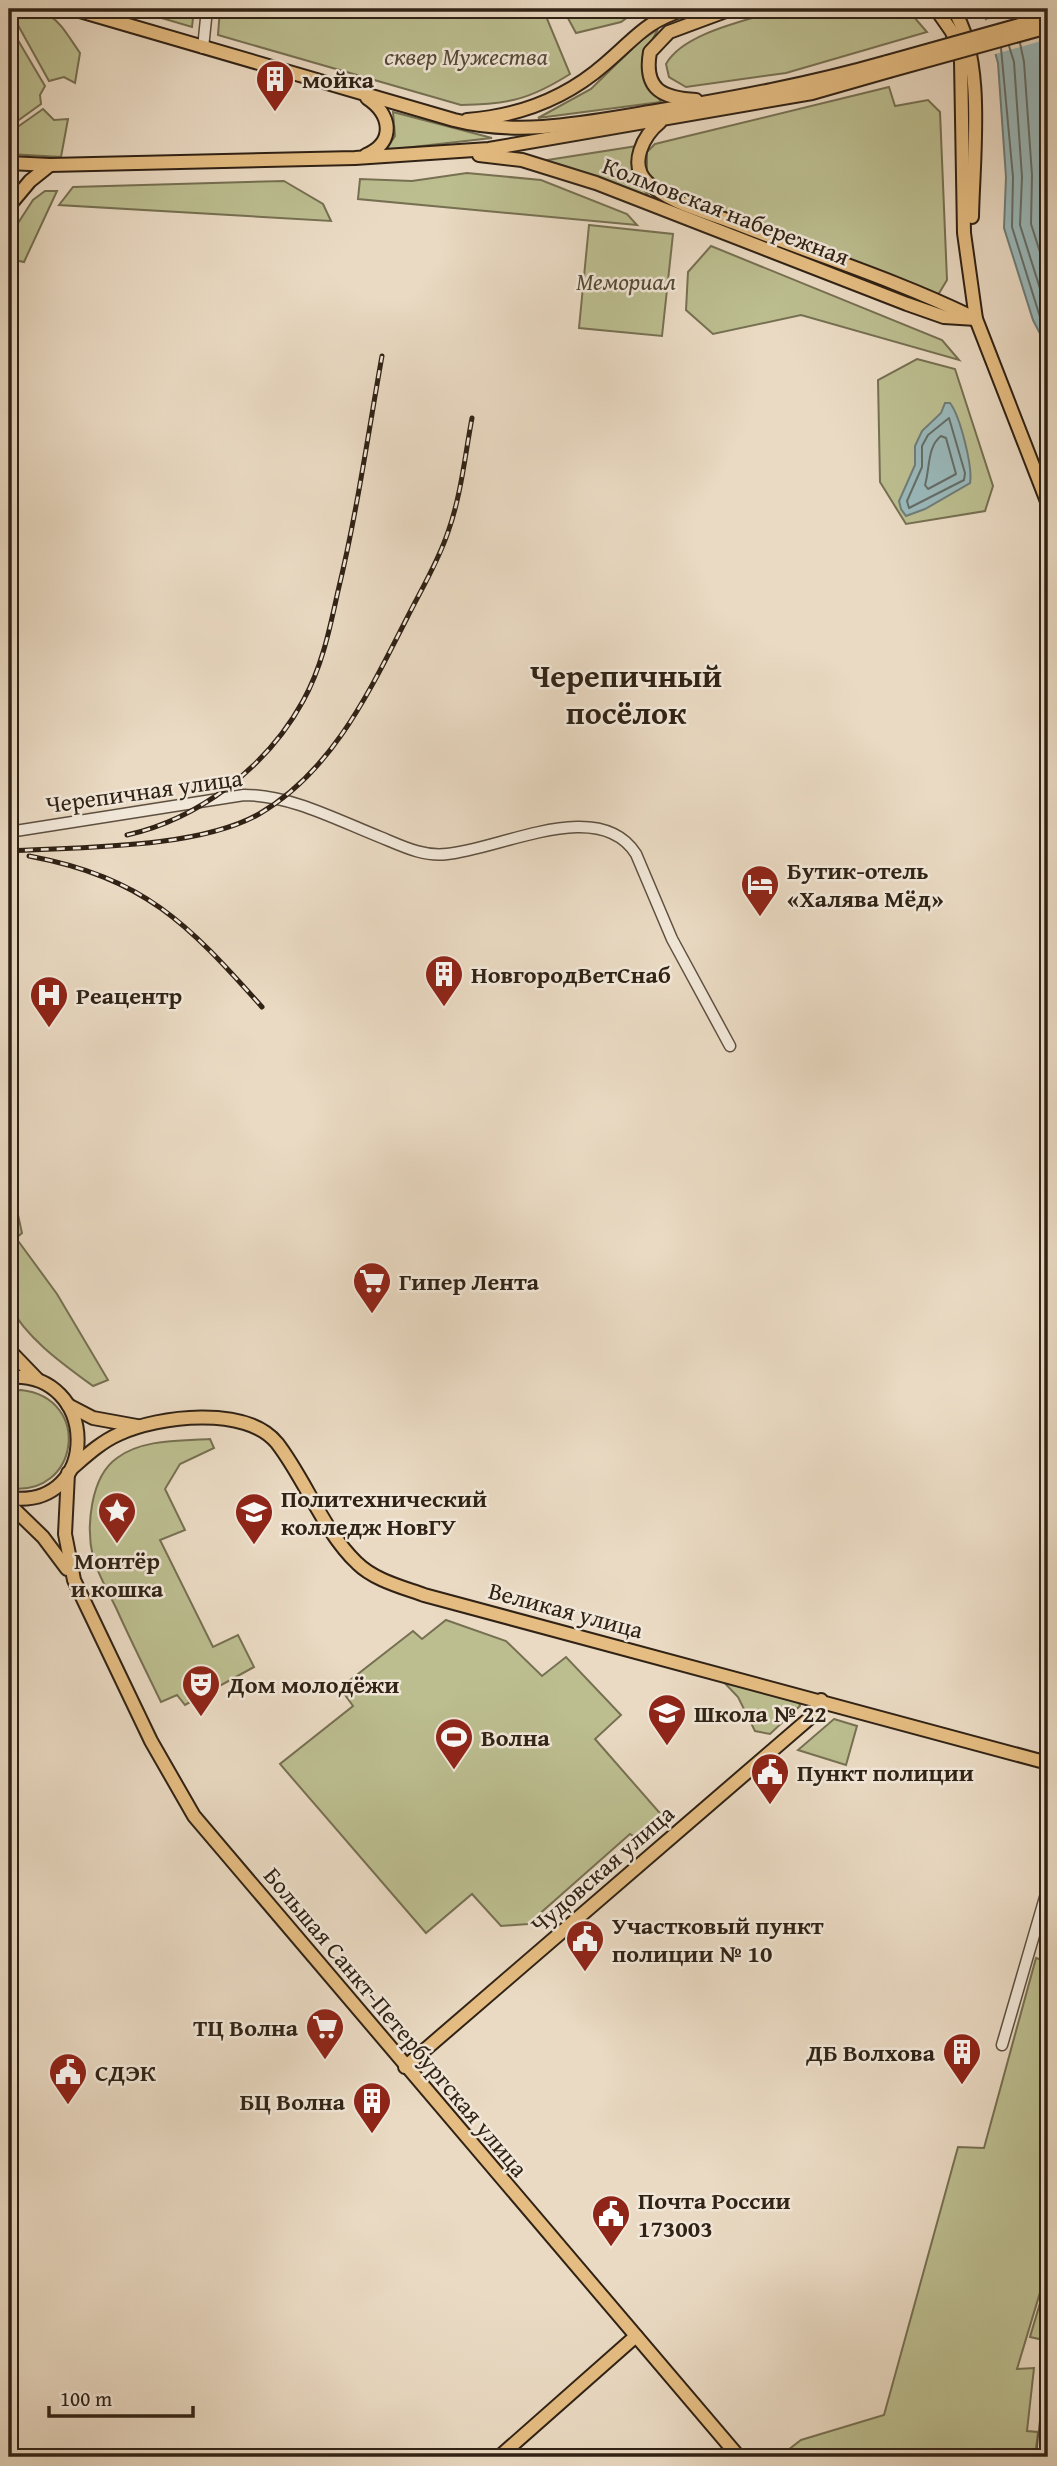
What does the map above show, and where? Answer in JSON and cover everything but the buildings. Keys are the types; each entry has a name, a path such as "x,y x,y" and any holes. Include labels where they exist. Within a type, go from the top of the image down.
{"main road":[{"path":"73,9 454,120 513,130 580,124 810,84 1048,27"},
{"path":"454,120 494,118 541,106 576,88 637,32 657,18 685,9"},
{"path":"718,101 668,98 656,88 650,77 650,52 669,32 731,9"},
{"path":"936,9 952,32 961,61 964,233 976,319 1048,504"},
{"path":"953,9 968,35 974,75 971,258 976,319"},
{"path":"9,163 50,166 355,158 458,152 661,121 812,93 1048,17"},
{"path":"355,158 377,150 388,133 382,110 361,94"},
{"name":"Колмовская набережная","path":"661,121 649,130 640,151 640,173 648,183 691,206 928,295 976,319"},
{"name":"Колмовская набережная","path":"458,152 545,166 907,304 944,317 976,319"},
{"path":"9,206 30,181 50,166"},
{"path":"9,1350 68,1405 93,1418 140,1426"},
{"path":"9,1377 23,1377 43,1383"},
{"name":"Большая Санкт-Петербургская улица","path":"68,1405 75,1417 79,1440 70,1470 65,1545 74,1580"},
{"name":"Великая улица","path":"140,1426 215,1418 259,1429 278,1444 356,1563 390,1582 424,1595 1048,1763"},
{"path":"9,1498 41,1495 61,1482 70,1470 100,1445 140,1426"},
{"name":"Большая Санкт-Петербургская улица","path":"9,1504 43,1537 74,1580 147,1734 194,1816 738,2457"},
{"name":"Чудовская улица","path":"405,2067 811,1717 821,1700"},
{"path":"499,2457 636,2336"}],"street":[{"path":"203,48 207,9"},
{"name":"Черепичная улица","path":"9,832 244,795 264,795 301,806 420,853 445,855 569,828 606,829 628,843 636,854 671,939 730,1046"},
{"path":"1002,2045 1048,1887"},
{"path":"1042,2457 1046,2438 1048,2395"}],"green space":[{"path":"9,9 36,11 53,18 59,24 80,53 75,83 64,77 49,81"},
{"path":"131,9 194,9 192,27"},
{"name":"сквер Мужества","path":"220,9 543,9 570,74 542,90 518,99 461,105 218,35"},
{"path":"563,9 639,9 621,22 576,33"},
{"path":"783,9 907,9 927,32 786,73 686,87 669,77 666,64 687,43 702,35"},
{"path":"9,25 45,86 40,95 41,104 9,127"},
{"path":"658,29 644,66 649,82 661,102 538,118 591,89 640,41"},
{"path":"889,87 895,106 928,100 940,112 947,280 938,295 694,203 659,185 647,173 647,152 655,144"},
{"path":"43,109 54,120 68,119 61,157 9,154 9,133"},
{"path":"393,112 492,138 386,150 395,136"},
{"path":"637,146 636,179 650,198 541,161"},
{"path":"467,173 541,180 627,214 637,225 358,199 360,179 412,181"},
{"path":"284,181 323,204 331,221 59,205 73,187"},
{"path":"45,191 57,191 24,262 9,259 9,237 33,200"},
{"name":"Мемориал","path":"589,225 673,234 662,336 579,328"},
{"path":"711,246 942,340 959,360 801,315 713,334 686,310 688,272"},
{"path":"917,359 955,369 993,486 985,511 906,524 880,482 878,380"},
{"path":"9,1174 22,1233 16,1238 57,1294 108,1380 93,1386 70,1369 36,1340 9,1305"},
{"path":"21,1390 44,1397 59,1410 67,1427 68,1446 63,1463 51,1478 33,1487 9,1488 9,1391"},
{"path":"210,1439 214,1448 180,1464 165,1489 185,1530 160,1540 213,1647 238,1635 254,1667 185,1705 177,1695 161,1702 95,1564 90,1532 92,1504 101,1477 117,1458 127,1452 162,1442"},
{"name":"Волна","path":"446,1620 506,1641 542,1676 566,1657 621,1715 595,1739 665,1819 641,1841 630,1834 528,1924 501,1926 472,1894 426,1933 280,1764 353,1706 340,1688 413,1631 422,1639"},
{"path":"718,1676 799,1702 800,1706 770,1734 755,1731 738,1697"},
{"path":"834,1719 857,1726 846,1765 798,1750"},
{"path":"1036,1958 1048,1962 1048,2266 1017,2369 1034,2368 1027,2431 1038,2432 1035,2457 779,2457 801,2440 884,2415 958,2147 984,2148"},
{"path":"1048,2276 1048,2341 1030,2337"}],"water":[{"path":"983,9 1048,9 1048,349 1033,320 1004,228 1006,177 998,63"},
{"path":"945,403 950,403 962,430 970,466 970,483 925,509 906,516 899,501 915,465 915,446 922,431 941,413"}],"pier":[{"path":"1029,9 1048,9 1048,39 992,55 983,21"}],"railway":[{"path":"127,835 180,817 229,787 270,748 288,725 310,688 332,619 345,562 382,356"},
{"path":"9,851 103,847 204,834 259,814 285,796 308,775 347,727 429,576 448,532 456,504 472,418"},
{"path":"29,856 69,865 104,877 161,908 210,951 262,1007"}],"place":[{"name":"мойка","path":"275,113"},
{"name":"Бутик-отель «Халява Мёд»","path":"760,918"},
{"name":"НовгородВетСнаб","path":"444,1008"},
{"name":"Реацентр","path":"49,1029"},
{"name":"Гипер Лента","path":"372,1315"},
{"name":"Монтёр и кошка","path":"117,1545"},
{"name":"Политехнический колледж НовГУ","path":"254,1546"},
{"name":"Дом молодёжи","path":"201,1718"},
{"name":"Школа № 22","path":"667,1747"},
{"name":"Волна","path":"454,1771"},
{"name":"Пункт полиции","path":"770,1806"},
{"name":"Участковый пункт полиции № 10","path":"585,1973"},
{"name":"ТЦ Волна","path":"325,2061"},
{"name":"ДБ Волхова","path":"962,2086"},
{"name":"СДЭК","path":"68,2106"},
{"name":"БЦ Волна","path":"372,2135"},
{"name":"Почта России 173003","path":"611,2248"}],"district":[{"name":"Черепичный посёлок","path":"626,694"}]}
